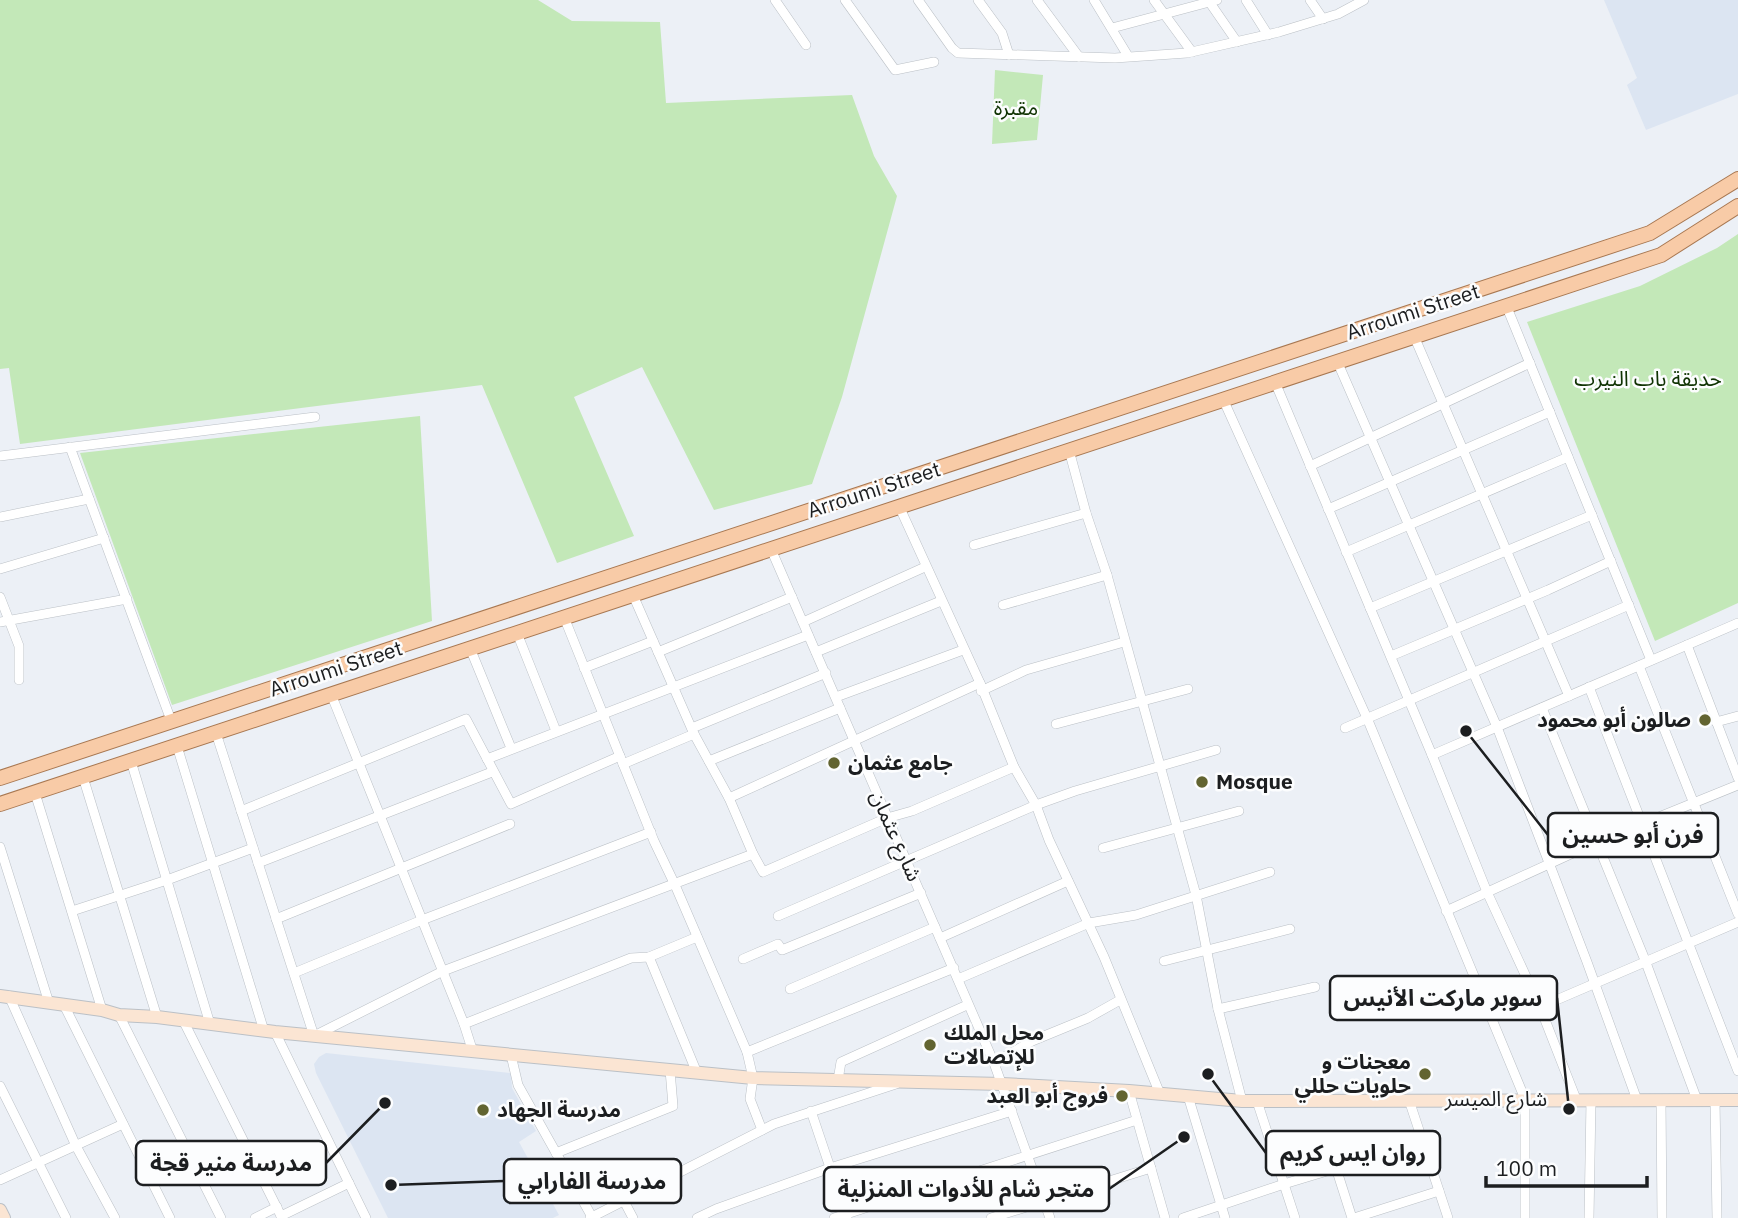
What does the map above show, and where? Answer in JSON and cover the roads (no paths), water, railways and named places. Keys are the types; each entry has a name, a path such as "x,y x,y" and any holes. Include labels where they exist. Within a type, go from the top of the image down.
{"main road":[{"name":"Arroumi Street","path":"0,778 1650,233 1738,179"},
{"name":"Arroumi Street","path":"0,804 1661,254 1738,205"},
{"name":"شارع الميسر","path":"4,996 102,1010 119,1015 157,1017 269,1032 753,1078 1002,1084 1242,1101 1738,1100"},
{"path":"0,1210 4,1218"}],"street":[{"path":"775,0 806,45"},
{"path":"845,0 895,70 934,62"},
{"path":"918,0 958,53 1079,57 1192,52 1323,19 1364,0"},
{"path":"978,0 1002,33 1009,55"},
{"path":"1037,0 1079,57"},
{"path":"1094,0 1128,56"},
{"path":"1154,0 1192,52"},
{"path":"1246,0 1268,35"},
{"path":"1310,0 1323,19"},
{"path":"1112,28 1211,1 1237,42"},
{"path":"1506,305 1651,660"},
{"path":"1414,336 1569,696"},
{"path":"1337,361 1497,727 1637,1100"},
{"path":"1310,466 1530,363"},
{"path":"1275,382 1487,892 1540,1007 1576,1099"},
{"path":"1223,399 1367,718 1525,1099 1525,1218"},
{"path":"1328,509 1550,412"},
{"path":"0,456 315,417"},
{"path":"70,447 172,723"},
{"path":"1069,450 1107,575 1196,895 1218,1010 1242,1101"},
{"path":"1346,552 1568,457"},
{"path":"0,517 89,499"},
{"path":"899,506 1014,767 1036,805 1089,923 1160,1094"},
{"path":"974,545 1086,513"},
{"path":"1370,608 1592,514"},
{"path":"0,569 104,538"},
{"name":"شارع عثمان","path":"771,549 994,1063 1050,1218"},
{"path":"1391,656 1611,561"},
{"path":"803,622 925,567"},
{"path":"1003,605 1107,575"},
{"path":"632,594 693,731 729,798 752,855 763,872 1014,767"},
{"path":"0,597 19,646 19,680"},
{"path":"658,652 792,597"},
{"path":"0,622 127,599"},
{"path":"816,652 941,601"},
{"path":"1345,728 1629,605"},
{"path":"564,617 651,832 747,1052 753,1078 750,1099 762,1130"},
{"path":"1432,755 1738,623"},
{"path":"517,633 556,731"},
{"path":"487,759 808,635"},
{"path":"584,668 653,641"},
{"path":"729,798 980,687 1026,670 1124,642"},
{"path":"1687,645 1738,778"},
{"path":"470,648 511,748"},
{"path":"836,697 963,650"},
{"path":"1639,666 1738,914"},
{"path":"241,811 466,719 511,804 693,731 826,673"},
{"path":"1589,687 1738,1071"},
{"path":"1056,724 1188,689"},
{"path":"331,694 473,1052"},
{"path":"709,761 840,708"},
{"path":"1542,708 1645,960 1697,1100"},
{"path":"1716,722 1738,716"},
{"path":"216,733 314,1036 443,971 752,855"},
{"path":"177,746 269,1032 366,1218"},
{"path":"778,916 1036,805 1216,750"},
{"path":"131,761 210,1024"},
{"path":"258,863 492,772"},
{"path":"83,777 157,1017"},
{"path":"1446,911 1595,843 1738,785"},
{"path":"35,793 102,1010"},
{"path":"1103,848 1239,811"},
{"path":"276,919 510,824"},
{"path":"294,973 422,920 651,832"},
{"path":"0,847 49,1003"},
{"path":"72,911 253,848"},
{"path":"958,979 1089,923 1136,915 1270,872"},
{"path":"940,938 1068,881"},
{"path":"743,959 778,944 782,950 921,893"},
{"path":"1540,1007 1738,922"},
{"path":"790,989 935,927"},
{"path":"1164,961 1208,952 1290,929"},
{"path":"464,1024 631,958 649,957 697,937"},
{"path":"649,957 697,1073"},
{"path":"747,1052 954,968"},
{"path":"1218,1010 1315,987"},
{"path":"4,996 76,1146 115,1218"},
{"path":"994,1063 1032,1041 1088,1018 1120,1000"},
{"path":"64,1005 170,1218"},
{"path":"838,1080 841,1062 967,1005"},
{"path":"119,1015 221,1218"},
{"path":"183,1020 280,1213"},
{"path":"511,1055 518,1085 591,1218 762,1130 811,1111 903,1082"},
{"path":"556,1153 673,1106 670,1070"},
{"path":"0,1086 66,1218"},
{"path":"1129,1091 1151,1168 1161,1217"},
{"path":"1188,1096 1225,1218"},
{"path":"1409,1100 1448,1218"},
{"path":"1588,1218 1591,1100"},
{"path":"1661,1100 1662,1218"},
{"path":"1715,1100 1717,1218"},
{"path":"1257,1101 1295,1218"},
{"path":"811,1111 847,1216"},
{"path":"697,1218 830,1168 1012,1111"},
{"path":"834,1218 1137,1120"},
{"path":"0,1180 123,1124"},
{"path":"1183,1218 1423,1142"},
{"path":"991,1218 1151,1168"},
{"path":"1336,1168 1353,1218 1439,1191"},
{"path":"254,1218 280,1213 349,1183"},
{"path":"624,1201 633,1218"}],"place":[{"name":"صالون أبو محمود","path":"1705,720"},
{"name":"فرن أبو حسين","path":"1466,731"},
{"name":"جامع عثمان","path":"834,763"},
{"name":"Mosque","path":"1202,782"},
{"name":"محل الملك للإتصالات","path":"930,1045"},
{"name":"روان ايس كريم","path":"1208,1074"},
{"name":"معجنات و حلويات حللي","path":"1425,1074"},
{"name":"فروج أبو العبد","path":"1122,1096"},
{"name":"مدرسة منير قجة","path":"385,1103"},
{"name":"سوبر ماركت الأنيس","path":"1569,1109"},
{"name":"مدرسة الجهاد","path":"483,1110"},
{"name":"متجر شام للأدوات المنزلية","path":"1184,1137"},
{"name":"مدرسة الفارابي","path":"391,1185"}],"park label":[{"name":"مقبرة","path":"1016,108"},
{"name":"حديقة باب النيرب","path":"1648,379"}]}
